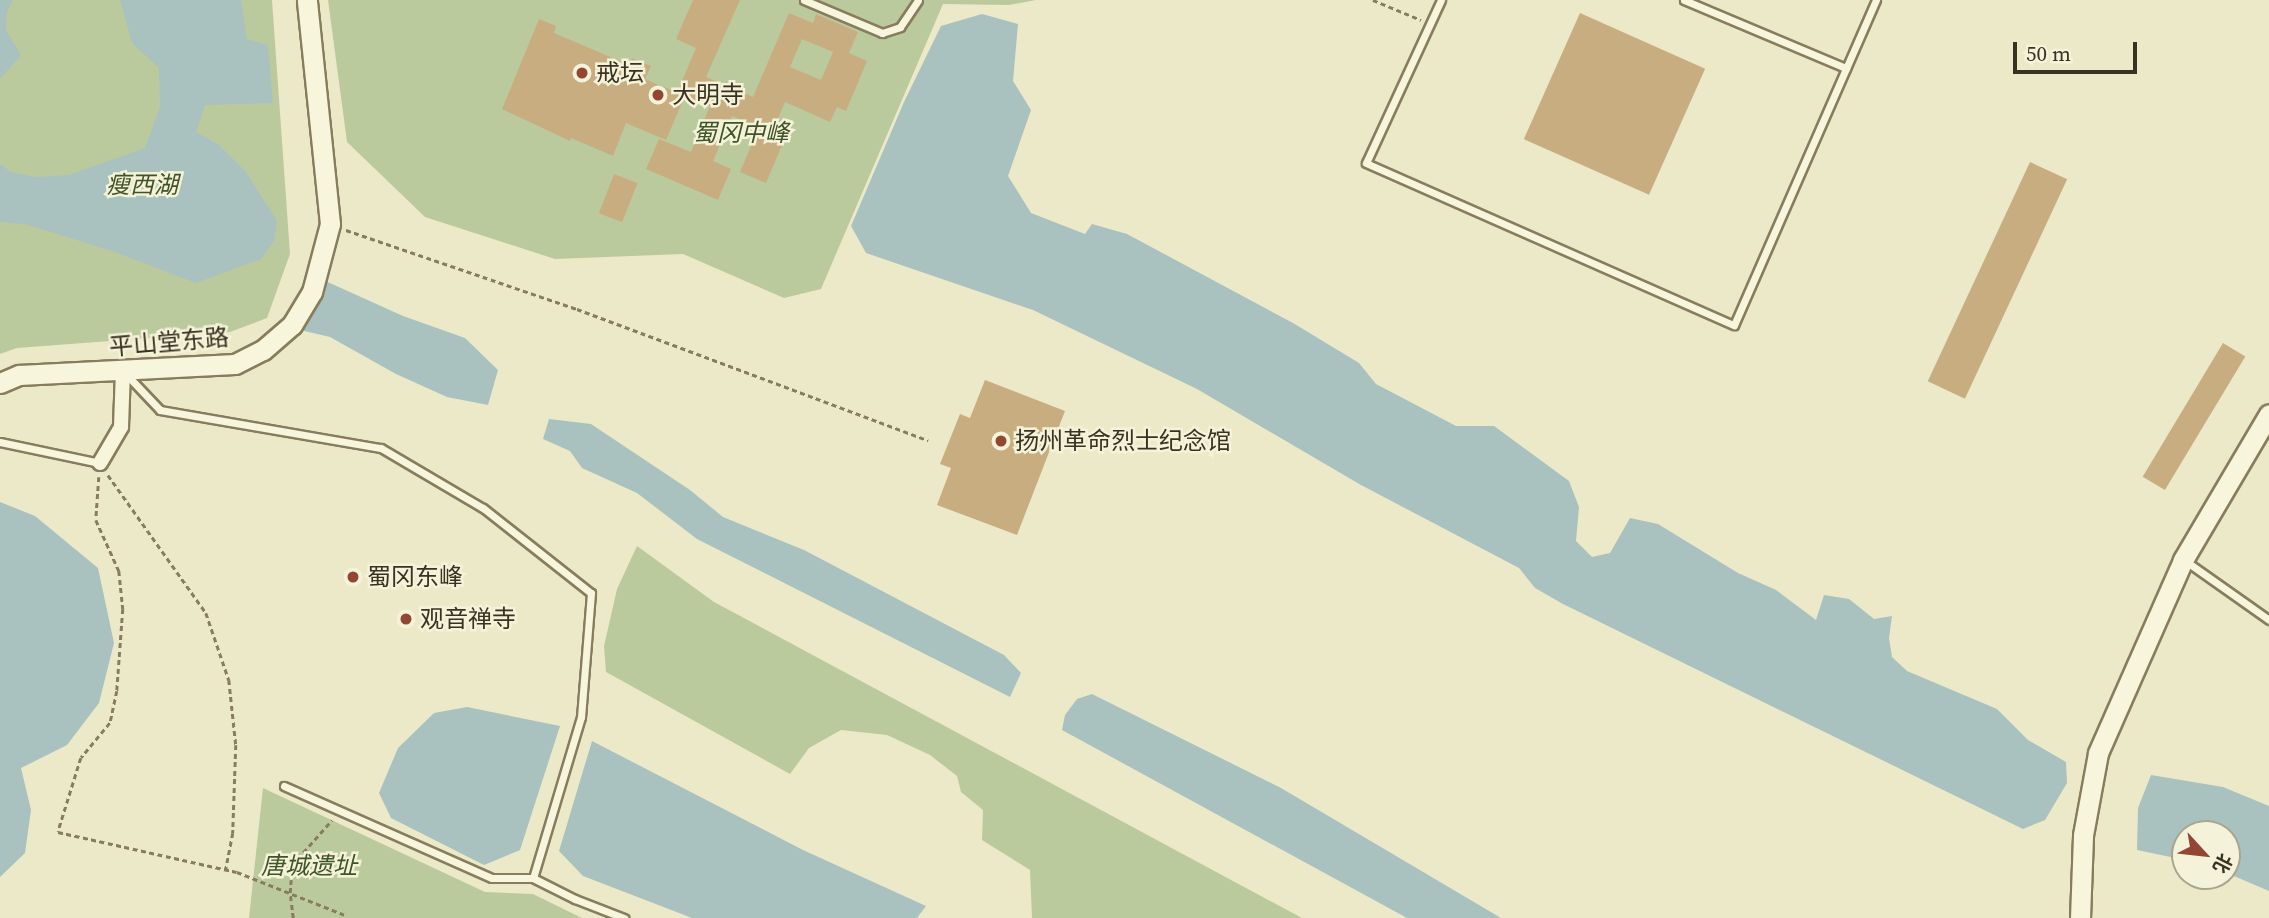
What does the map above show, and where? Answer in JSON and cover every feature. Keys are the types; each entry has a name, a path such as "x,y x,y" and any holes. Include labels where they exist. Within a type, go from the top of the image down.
{"street":[{"name":"平山堂东路","path":"0,383 19,375 235,364 263,350 292,325 312,292 330,224 307,0"},
{"path":"100,463 121,427 123,371"},
{"path":"2080,918 2083,835 2098,753 2183,560 2269,414"}],"lane":[{"path":"804,0 883,33 900,27 918,0"},
{"path":"1441,0 1366,163 1734,325 1876,0"},
{"path":"1684,0 1846,68"},
{"path":"123,371 160,410 382,448 483,508 591,593 581,718 533,878"},
{"path":"0,442 100,463"},
{"path":"2183,560 2269,620"},
{"path":"284,786 492,878 533,878 624,918"}],"path":[{"path":"1373,0 1430,24"},
{"path":"330,224 577,309 928,440"},
{"path":"100,463 96,520 119,571 123,609 117,691 110,723 81,758 58,832 226,869 345,915"},
{"path":"100,463 206,613 229,680 236,745 233,833 226,869"},
{"path":"293,918 290,893 292,865 341,810"}],"green space":[{"name":"瘦西湖","path":"0,0 272,0 290,254 267,318 230,332 17,348 0,354"},
{"name":"蜀冈中峰","path":"328,0 1036,0 1009,5 943,4 821,289 784,298 683,254 555,259 425,217 347,142"},
{"path":"637,546 714,602 1302,918 1032,918 1030,870 982,840 983,810 961,792 957,776 930,755 887,735 841,730 809,748 790,774 606,672 604,646 617,589"},
{"name":"唐城遗址","path":"263,788 485,892 533,894 582,918 249,918"}],"water":[{"path":"0,0 13,0 7,12 6,30 21,55 0,79"},
{"name":"瘦西湖","path":"120,0 241,0 247,39 268,45 273,103 205,105 196,132 219,145 246,172 277,221 274,241 261,259 196,283 112,251 25,224 0,222 0,164 11,172 36,177 69,175 145,148 160,107 159,68 132,43"},
{"path":"982,14 1018,24 1013,81 1031,110 1008,176 1031,213 1085,234 1092,224 1127,234 1293,323 1359,363 1376,384 1456,426 1494,426 1569,481 1579,507 1576,541 1592,557 1610,553 1630,518 1658,524 1738,573 1776,590 1816,620 1824,595 1849,599 1874,619 1892,616 1889,638 1892,657 1907,671 1997,709 2028,740 2066,762 2067,783 2045,820 2023,829 1563,604 1535,588 1519,568 1361,485 1197,389 1033,310 866,253 851,226 904,102 941,26"},
{"path":"321,279 403,316 465,338 498,370 488,405 447,397 396,374 330,337 296,329"},
{"path":"549,419 591,424 690,490 723,517 804,550 1004,655 1021,673 1010,697 697,539 637,493 582,468 570,451 543,439"},
{"path":"0,502 35,516 98,568 114,643 99,703 67,745 21,768 31,810 25,853 0,877"},
{"path":"1092,694 1281,788 1501,918 1407,918 1062,730 1065,715 1077,699"},
{"path":"467,707 560,726 520,850 484,865 391,818 379,793 398,748 434,713"},
{"path":"592,741 803,850 926,906 917,918 692,918 583,876 559,851"},
{"path":"2151,775 2223,787 2269,806 2269,891 2241,879 2241,820 2171,820 2171,857 2137,850 2138,808"}],"building":[{"path":"693,0 740,0 706,77 753,97 789,13 813,23 816,14 858,32 849,53 867,61 846,111 837,107 830,122 785,102 772,133 785,138 766,183 740,172 759,127 732,116 713,161 731,169 718,200 646,169 659,139 691,152 710,106 677,93 696,48 676,39","holes":["802,39 833,52 821,80 790,67"]},
{"path":"1580,13 1705,69 1649,195 1524,139"},
{"path":"539,19 556,26 554,33 629,65 632,58 651,66 645,79 685,96 666,140 626,123 613,156 571,138 570,141 502,109"},
{"path":"2030,162 2067,179 1965,399 1928,381"},
{"path":"614,174 637,183 622,222 599,213"},
{"path":"2223,343 2245,356 2165,490 2143,477"},
{"name":"扬州革命烈士纪念馆","path":"985,380 1065,411 1017,535 937,505 951,468 940,464 960,414 970,418"}],"place":[{"name":"戒坛","path":"582,73"},
{"name":"大明寺","path":"658,95"},
{"name":"扬州革命烈士纪念馆","path":"1001,441"},
{"name":"蜀冈东峰","path":"353,577"},
{"name":"观音禅寺","path":"406,619"}]}
